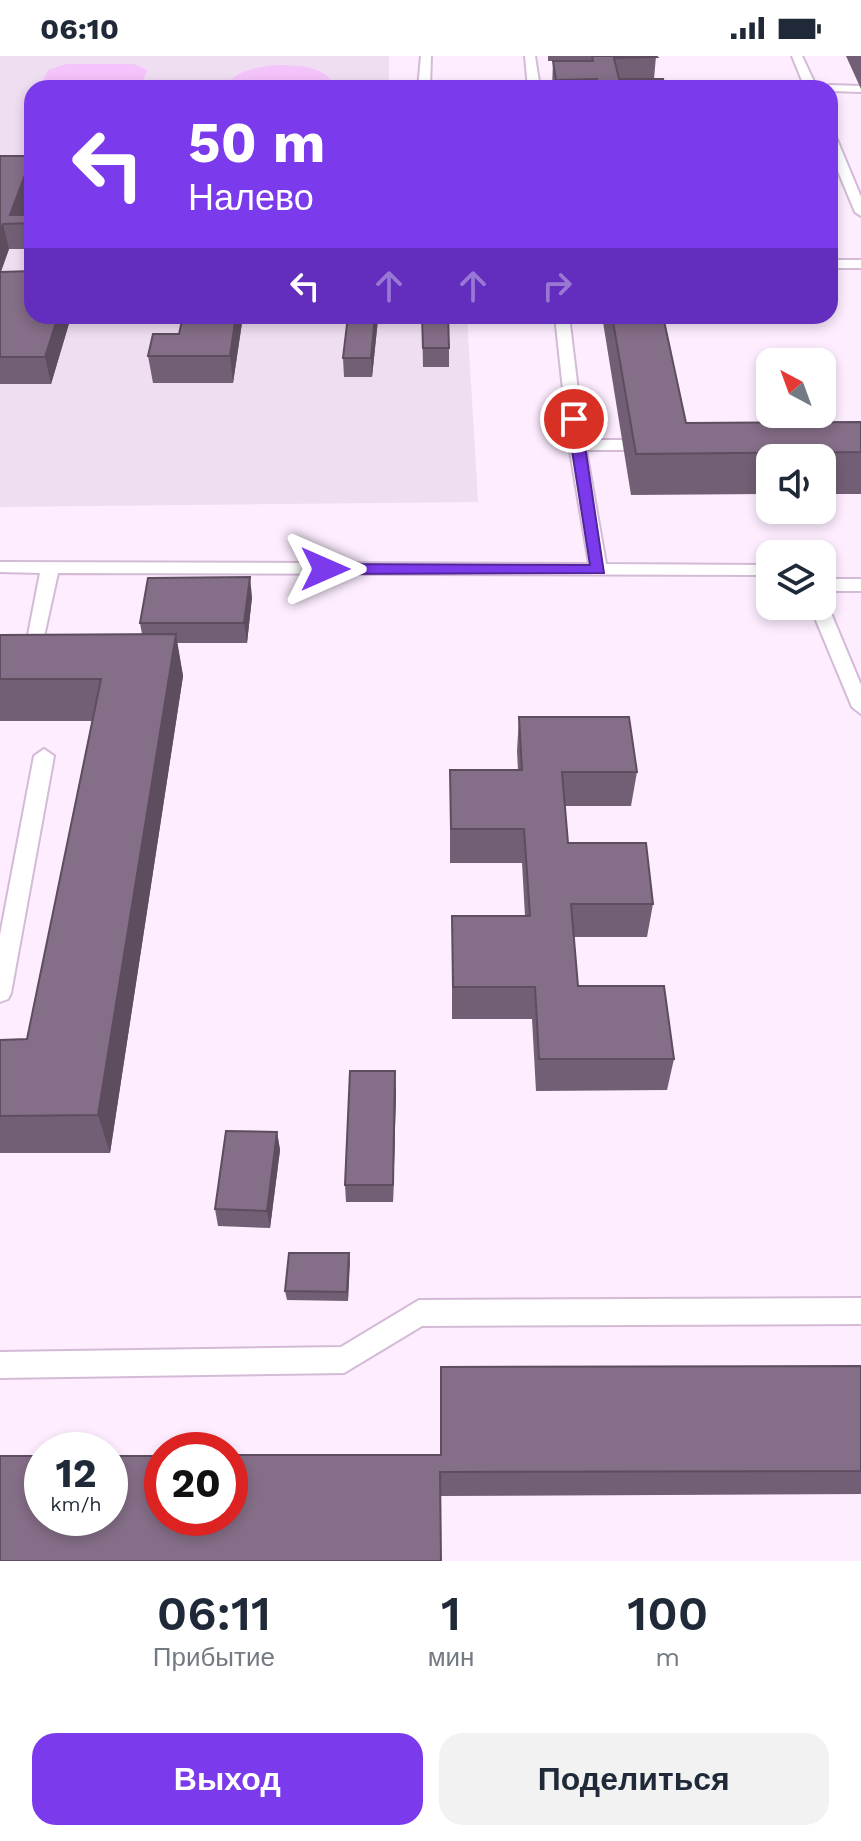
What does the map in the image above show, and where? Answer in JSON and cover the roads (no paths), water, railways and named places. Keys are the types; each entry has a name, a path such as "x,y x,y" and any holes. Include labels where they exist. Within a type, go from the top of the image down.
{"lane":[{"path":"424,80 426,56"},
{"path":"530,56 533,80"},
{"path":"797,56 808,80"},
{"path":"838,88 861,89"},
{"path":"838,164 861,212"},
{"path":"838,264 861,264"},
{"path":"563,324 577,445 599,570"},
{"path":"577,445 623,445"},
{"path":"0,567 756,570"},
{"path":"0,646 35,646 50,567"},
{"path":"836,585 861,585"},
{"path":"825,620 861,707"},
{"path":"0,993 44,756"},
{"path":"0,1365 344,1360 419,1313 861,1311"}]}
